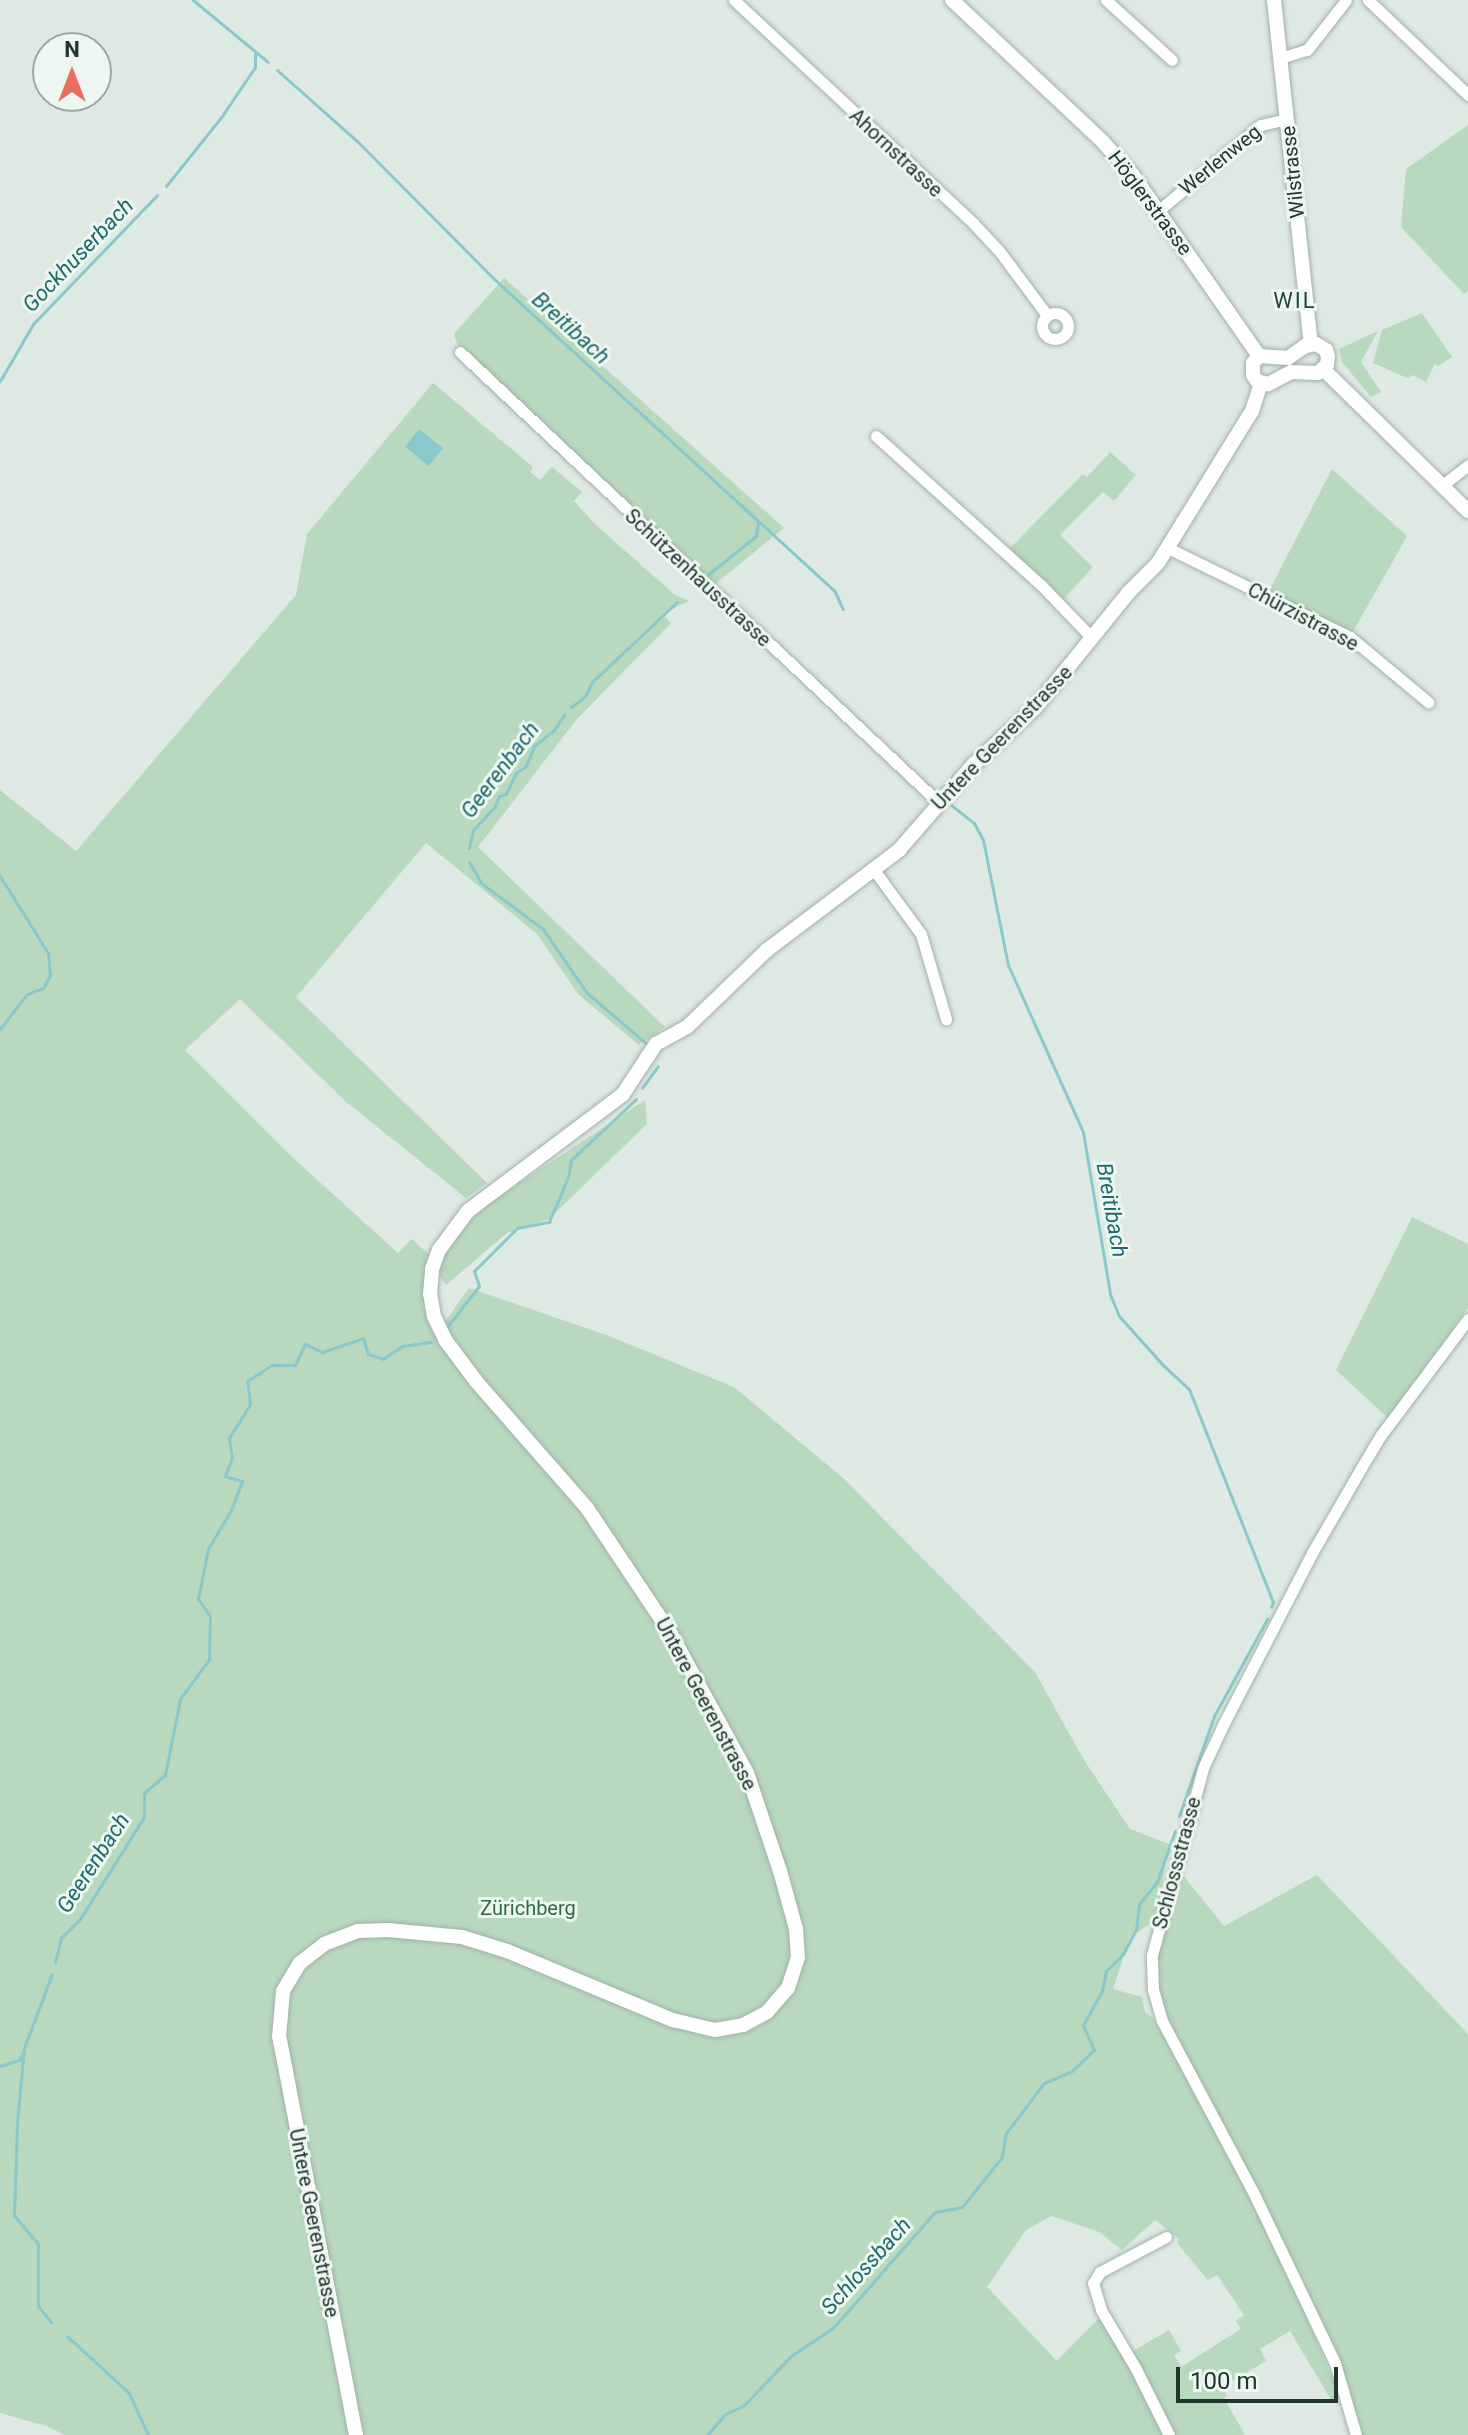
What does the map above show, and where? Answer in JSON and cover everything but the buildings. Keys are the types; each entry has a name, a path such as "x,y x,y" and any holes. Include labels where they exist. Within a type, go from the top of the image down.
{"street":[{"name":"Ahornstrasse","path":"734,0 973,223 1000,252 1047,315"},
{"name":"Höglerstrasse","path":"952,0 1113,153 1158,211 1259,356"},
{"path":"1106,0 1172,60"},
{"name":"Wilstrasse","path":"1274,0 1311,344"},
{"path":"1280,58 1307,50 1346,0"},
{"path":"1368,0 1468,95"},
{"name":"Werlenweg","path":"1158,211 1261,125 1287,119"},
{"path":"1311,344 1320,345 1328,354 1324,370 1315,374 1291,372 1272,384 1261,383 1252,371 1259,356 1288,358 1311,344"},
{"name":"Schützenhausstrasse","path":"460,352 938,802"},
{"path":"1324,370 1444,484 1468,511"},
{"name":"Untere Geerenstrasse","path":"356,2435 279,2037 281,1998 288,1980 300,1963 324,1944 358,1931 388,1930 462,1937 507,1951 673,2020 715,2030 743,2025 767,2012 788,1988 798,1958 796,1929 747,1773 671,1634 587,1508 476,1381 446,1341 431,1302 435,1260 447,1234 468,1211 609,1107 623,1094 656,1044 687,1027 767,950 813,912 899,850 938,802 1051,692 1091,637 1152,571 1168,548 1252,411 1261,383"},
{"path":"876,436 1041,585 1091,637"},
{"path":"1444,484 1468,465"},
{"name":"Chürzistrasse","path":"1168,548 1350,637 1428,702"},
{"path":"874,870 921,934 946,1019"},
{"name":"Schlossstrasse","path":"1356,2435 1347,2394 1335,2363 1253,2192 1162,2021 1153,1989 1152,1955 1199,1782 1224,1723 1312,1553 1375,1446 1468,1319"},
{"path":"1166,2237 1100,2272 1093,2283 1101,2310 1140,2375 1169,2435"}],"green space":[{"path":"1468,125 1468,291 1464,294 1401,227 1406,169"},
{"path":"504,278 784,528 710,588 460,352 454,334"},
{"path":"1422,313 1452,357 1438,366 1435,364 1426,382 1413,375 1407,378 1373,363 1382,330"},
{"path":"1378,331 1361,362 1381,392 1371,397 1342,362 1339,349"},
{"name":"Zürichberg","path":"433,383 533,467 530,472 540,480 552,467 582,492 574,501 595,524 675,595 689,601 663,614 671,623 577,719 478,847 665,1027 639,1045 579,995 537,934 426,843 296,997 487,1183 466,1198 345,1101 240,999 185,1050 291,1156 398,1253 412,1239 435,1260 450,1240 489,1203 645,1100 647,1124 549,1219 507,1233 446,1285 436,1271 437,1304 444,1323 469,1288 609,1336 734,1387 844,1479 1035,1672 1084,1760 1130,1829 1169,1844 1156,1919 1130,1938 1113,1989 1142,1997 1145,2012 1155,2020 1277,2249 1341,2398 1333,2403 1290,2331 1260,2349 1266,2361 1222,2387 1227,2396 1224,2398 1245,2435 65,2435 46,2426 0,2413 0,790 76,851 296,595 307,534","holes":["1052,2216 1099,2232 1122,2250 1155,2220 1179,2239 1177,2243 1208,2280 1217,2275 1244,2315 1236,2321 1241,2329 1181,2367 1174,2355 1181,2351 1169,2330 1128,2354 1101,2316 1057,2361 987,2287 1026,2230"]},
{"path":"1110,452 1136,475 1114,501 1103,492 1060,535 1093,567 1062,601 1009,549 1083,474 1087,477"},
{"path":"1332,469 1407,536 1350,637 1267,595"},
{"path":"1412,1217 1468,1244 1468,1308 1388,1418 1336,1370"},
{"path":"1178,1869 1224,1926 1317,1875 1468,2034 1468,2435 1356,2435 1347,2394 1162,2005 1156,1981 1156,1952"}],"water":[{"path":"419,429 443,448 429,466 405,447"}],"waterway":[{"name":"Breitibach","path":"193,0 268,62"},
{"name":"Gockhuserbach","path":"166,186 222,116 255,67 255,52"},
{"name":"Breitibach","path":"277,70 357,141 493,278 834,590 843,609"},
{"name":"Gockhuserbach","path":"0,381 33,324 157,195"},
{"name":"Geerenbach","path":"706,576 756,536 758,521"},
{"name":"Geerenbach","path":"571,707 585,697 592,682 677,602"},
{"name":"Geerenbach","path":"469,848 473,830 495,806 499,796 506,794 516,773 526,766 534,746 554,730 564,715"},
{"name":"Breitibach","path":"951,805 974,823 983,840 1008,965 1083,1132 1110,1294 1119,1316 1189,1389 1273,1602 1271,1607"},
{"name":"Geerenbach","path":"469,862 481,883 543,929 587,993 646,1043"},
{"path":"0,876 48,953 50,975 43,988 27,994 0,1029"},
{"name":"Geerenbach","path":"642,1088 658,1066"},
{"name":"Geerenbach","path":"447,1327 479,1286 474,1271 517,1228 549,1222 568,1177 571,1160 636,1099"},
{"name":"Geerenbach","path":"55,1962 61,1938 80,1919 144,1817 144,1793 165,1775 180,1699 209,1659 210,1616 198,1599 208,1549 231,1510 242,1481 225,1476 232,1458 229,1438 250,1404 247,1381 272,1365 295,1365 305,1344 322,1352 363,1338 368,1354 383,1359 402,1346 431,1342"},
{"name":"Breitibach","path":"1179,1816 1214,1716 1267,1619"},
{"name":"Schlossbach","path":"707,2435 725,2414 743,2406 791,2356 833,2328 935,2212 962,2207 1002,2157 1006,2133 1044,2083 1072,2071 1094,2050 1083,2025 1102,1991 1106,1971 1123,1954 1136,1930 1139,1904 1157,1882 1175,1831"},
{"name":"Geerenbach","path":"51,2322 38,2306 38,2244 14,2215 17,2123 24,2048 52,1974"},
{"path":"0,2066 19,2060 23,2052"},
{"name":"Geerenbach","path":"67,2336 129,2393 148,2435"}],"district":[{"name":"WIL","path":"1295,301"}]}
